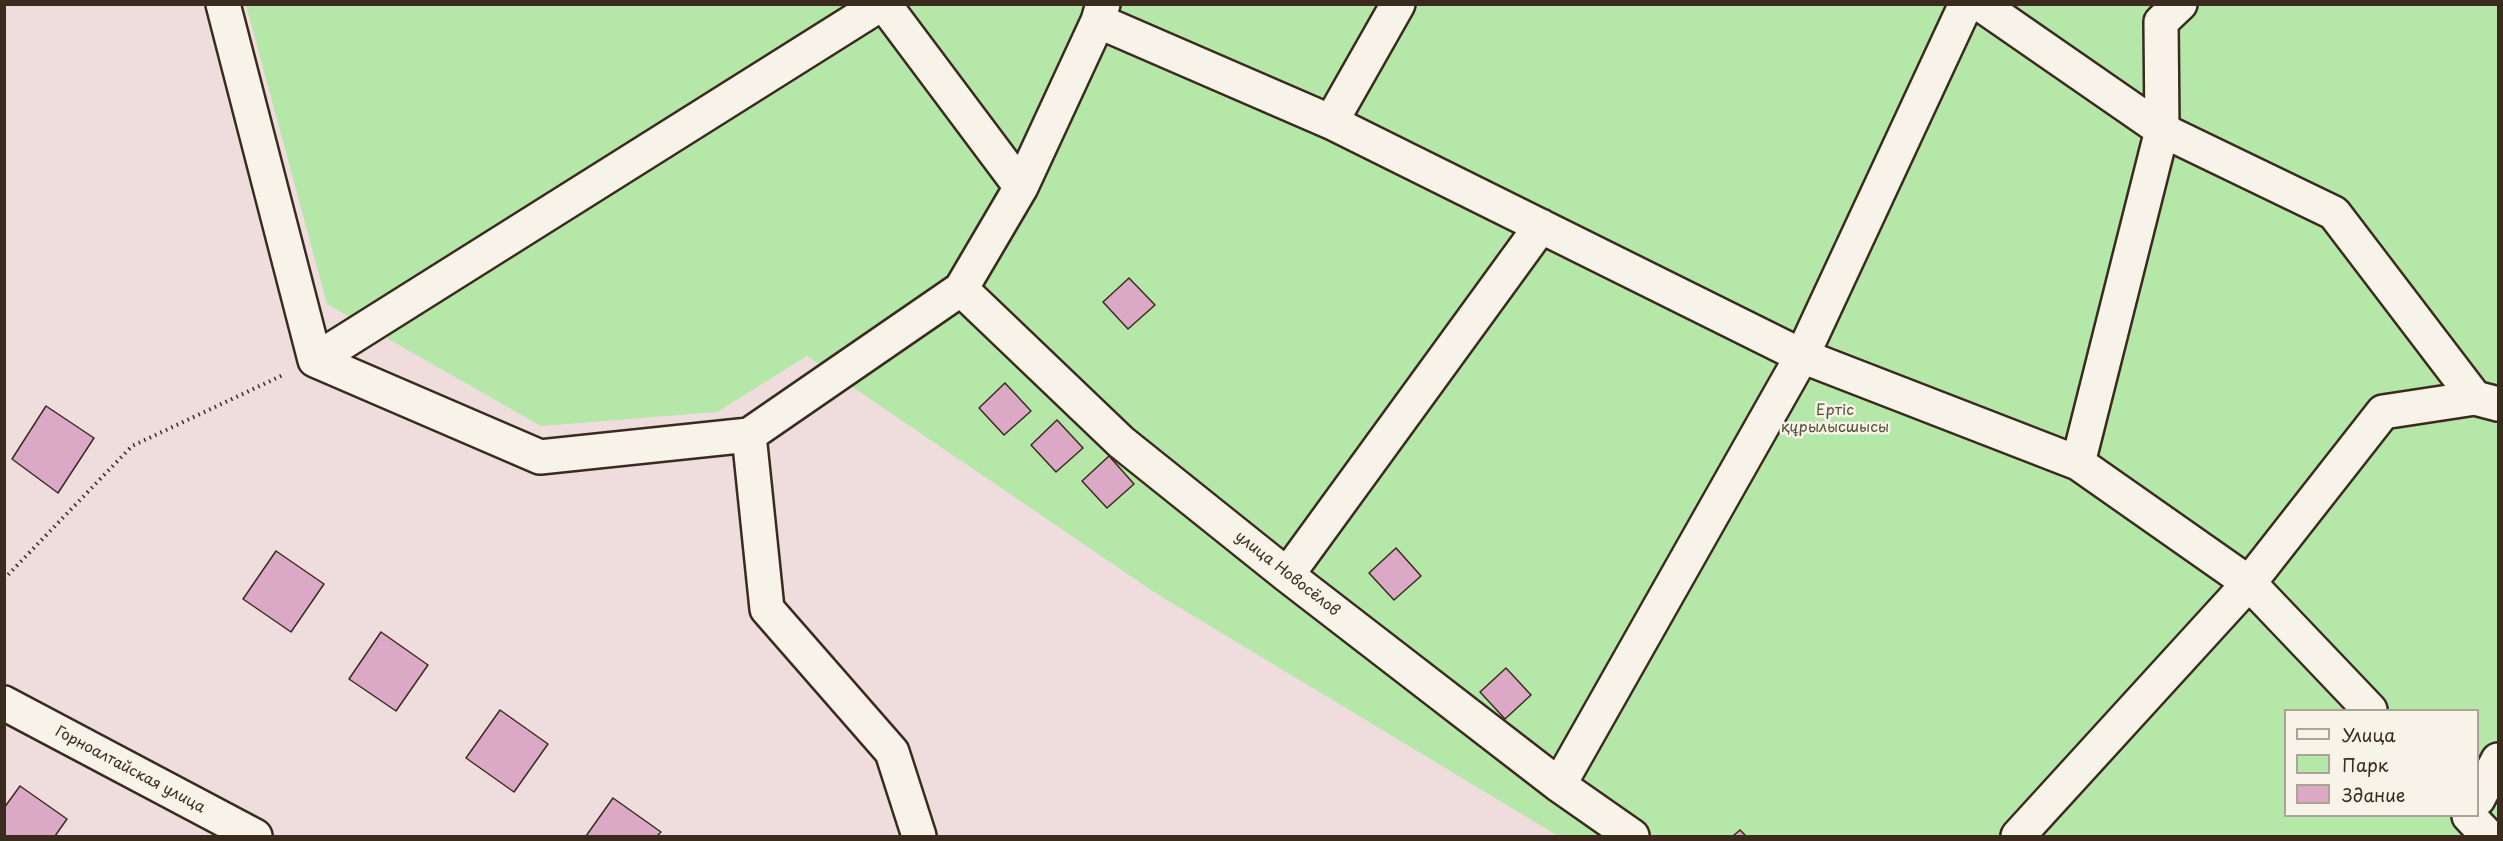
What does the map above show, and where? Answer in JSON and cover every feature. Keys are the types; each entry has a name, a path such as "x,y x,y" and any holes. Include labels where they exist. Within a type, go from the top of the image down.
{"street":[{"path":"223,4 315,360"},
{"path":"315,360 883,4 1021,187"},
{"path":"1331,122 1398,4"},
{"path":"1558,785 1802,356 1966,4"},
{"path":"1980,4 2162,130 2334,213 2487,401"},
{"path":"2078,463 2162,130 2168,10"},
{"path":"315,360 540,457 749,435 961,289 1021,187 1101,13 1331,122 1802,356 2078,463 2249,583 2368,709"},
{"path":"1287,575 1541,226"},
{"name":"улица Новосёлов","path":"961,289 1121,442 1287,575 1558,785 1632,837"},
{"path":"2018,837 2249,583 2383,412 2487,401"},
{"path":"749,435 767,609 892,752 919,837"},
{"name":"Горноалтайская улица","path":"4,703 255,837"},
{"path":"2479,797 2499,760"},
{"path":"2470,817 2488,837"}],"path":[{"path":"4,579 132,446 315,360"}],"green space":[{"name":"Ертіс құрылысшысы","path":"246,5 2498,5 2498,836 1558,836 1157,594 807,356 717,412 541,426 327,304"}],"building":[{"path":"1129,278 1155,305 1128,329 1103,302"},
{"path":"1005,383 1031,411 1004,435 979,408"},
{"path":"46,406 94,438 58,493 12,459"},
{"path":"1057,420 1083,448 1056,472 1031,445"},
{"path":"1109,456 1134,484 1107,508 1082,481"},
{"path":"1396,548 1421,576 1394,600 1369,573"},
{"path":"276,551 324,584 291,632 243,599"},
{"path":"381,632 428,665 396,711 349,679"},
{"path":"1506,668 1531,695 1505,719 1480,692"},
{"path":"500,710 548,744 514,792 466,758"},
{"path":"20,786 67,819 55,836 4,836 4,808"},
{"path":"613,798 661,832 657,836 586,836"},
{"path":"1740,830 1746,836 1733,836"}]}
